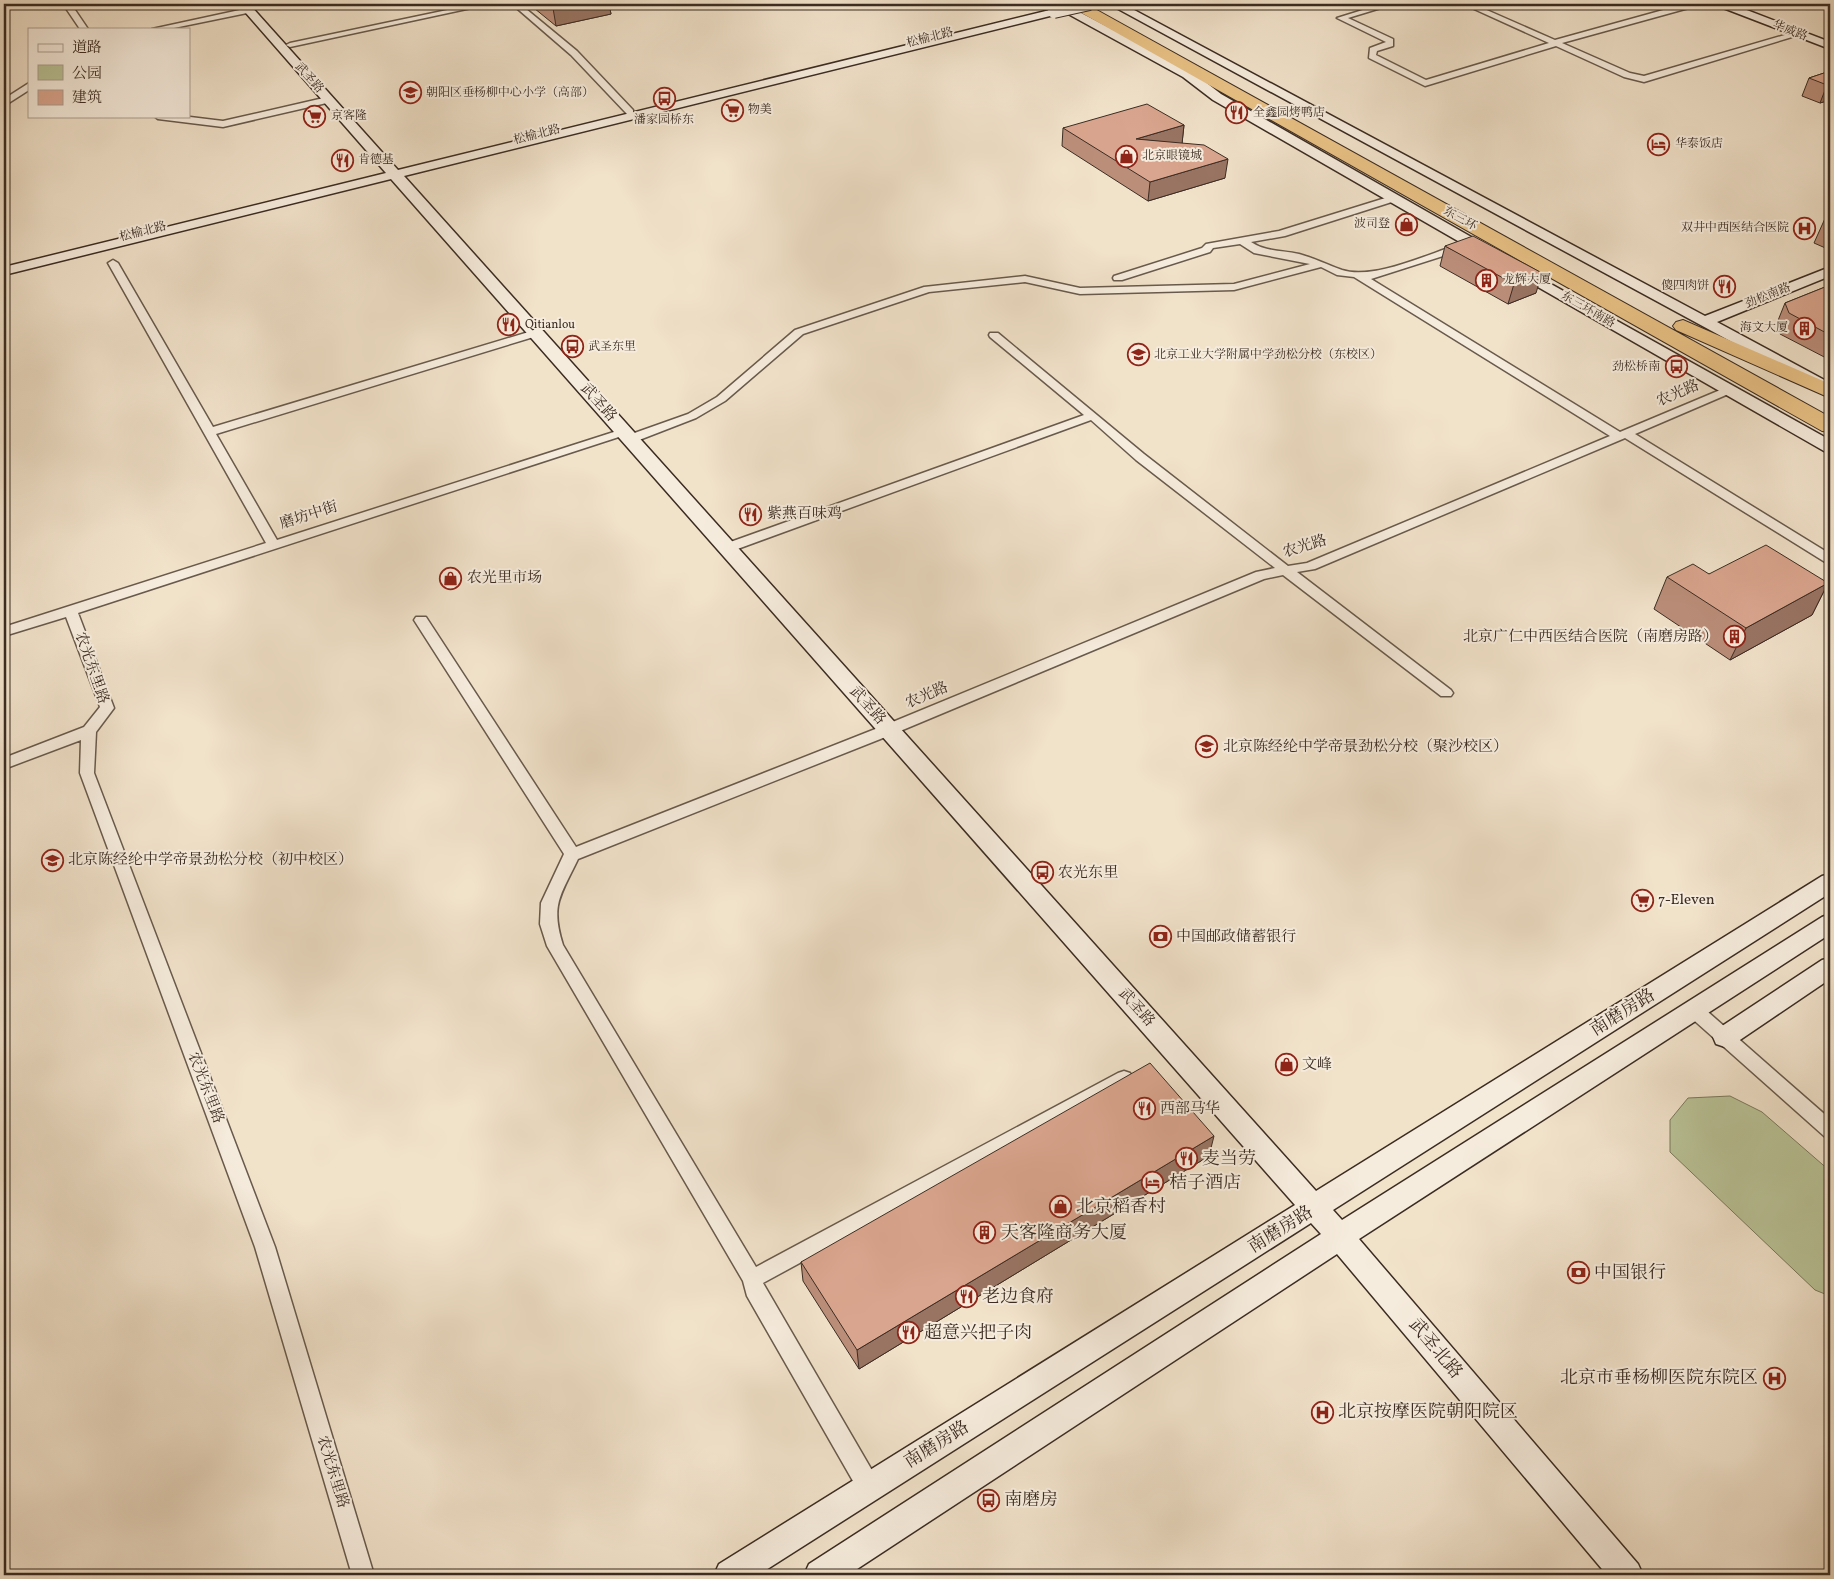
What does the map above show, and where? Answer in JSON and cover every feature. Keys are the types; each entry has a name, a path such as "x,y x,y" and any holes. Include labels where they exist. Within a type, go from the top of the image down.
{"highway":[{"name":"东三环","path":"1094,6 1413,193 1830,426"},
{"name":"东三环","path":"1094,6 1665,317 1830,410"},
{"path":"1346,169 1413,193"},
{"path":"1509,246 1594,313"},
{"path":"1665,317 1830,390"}],"street":[{"path":"67,4 83,28"},
{"path":"290,45 486,4"},
{"path":"516,4 574,53 630,112"},
{"name":"松榆北路","path":"4,271 630,112 1053,12 1069,4"},
{"path":"1390,4 1341,18 1390,41 1390,44 1373,50 1372,56 1425,83 1556,42 1693,4"},
{"path":"1466,4 1556,42 1627,75 1644,79 1798,34"},
{"name":"华威路","path":"1722,4 1830,46"},
{"path":"160,28 248,6"},
{"name":"武圣路","path":"248,6 290,45 395,172 536,333 1340,1237"},
{"name":"武圣路","path":"248,6 328,100 395,172"},
{"path":"1053,12 1094,6 1257,79 1830,390"},
{"path":"1146,8 1154,16 1223,52 1257,79"},
{"path":"938,39 959,24 1009,11"},
{"path":"1053,12 1187,74 1217,97"},
{"path":"1075,28 1097,37 1164,74 1217,97"},
{"name":"松榆北路","path":"4,266 938,39"},
{"path":"6,100 28,87"},
{"name":"东三环南路","path":"1217,97 1830,447"},
{"path":"6,100 28,101"},
{"path":"174,118 223,124 328,100"},
{"path":"1118,278 1206,250 1210,246 1244,242 1281,234 1395,198"},
{"path":"1244,242 1258,251 1298,257 1341,272 1372,276 1472,243"},
{"path":"113,263 274,545"},
{"name":"磨坊中街","path":"4,632 274,545 692,416 721,399 799,332 928,289 1025,279 1080,291 1234,288 1322,264"},
{"name":"劲松南路","path":"1706,321 1830,271"},
{"path":"1355,274 1830,559"},
{"path":"210,432 536,333"},
{"path":"994,335 1130,446 1140,457 1446,693"},
{"name":"农光路","path":"572,854 888,730 1261,575 1310,566 1729,390"},
{"path":"727,548 1092,416"},
{"name":"农光东里路","path":"70,610 107,708 89,731 87,773 265,1247 363,1575"},
{"path":"421,620 572,854 549,903 548,924 555,946 752,1279 754,1290 869,1487"},
{"path":"4,764 89,731"},
{"name":"南磨房路","path":"730,1575 1314,1209 1830,882"},
{"path":"820,1575 1340,1237 1830,923"},
{"path":"1725,1037 1830,968"},
{"path":"1694,1010 1830,1130"},
{"path":"752,1279 1124,1078"},
{"name":"武圣北路","path":"1340,1237 1627,1575"}],"green space":[{"path":"1730,1096 1762,1112 1830,1171 1830,1296 1815,1290 1670,1152 1670,1120 1688,1098"}],"building":[{"path":"547,4 574,4 553,8"},
{"path":"1830,71 1830,84 1827,85 1809,78"},
{"path":"1147,104 1184,125 1136,139 1204,145 1228,159 1150,182 1063,128"},
{"path":"1473,236 1542,273 1514,284 1445,246"},
{"path":"1830,285 1830,335 1789,313 1785,303"},
{"path":"1766,545 1828,583 1746,628 1667,577 1693,564 1709,574"},
{"name":"天客隆商务大厦","path":"1150,1063 1214,1136 857,1350 801,1262"}],"place":[{"name":"朝阳区垂杨柳中心小学（高部）","path":"410,93"},
{"name":"潘家园桥东","path":"664,99"},
{"name":"物美","path":"732,110"},
{"name":"全鑫园烤鸭店","path":"1237,113"},
{"name":"京客隆","path":"315,116"},
{"name":"华泰饭店","path":"1659,144"},
{"name":"北京眼镜城","path":"1126,156"},
{"name":"肯德基","path":"342,160"},
{"name":"波司登","path":"1406,224"},
{"name":"双井中西医结合医院","path":"1805,228"},
{"name":"龙辉大厦","path":"1487,280"},
{"name":"傻四肉饼","path":"1725,286"},
{"name":"Qitianlou","path":"509,325"},
{"name":"海文大厦","path":"1804,328"},
{"name":"武圣东里","path":"572,347"},
{"name":"北京工业大学附属中学劲松分校（东校区）","path":"1138,355"},
{"name":"劲松桥南","path":"1676,367"},
{"name":"紫燕百味鸡","path":"751,514"},
{"name":"农光里市场","path":"451,578"},
{"name":"北京广仁中西医结合医院（南磨房路）","path":"1734,637"},
{"name":"北京陈经纶中学帝景劲松分校（聚沙校区）","path":"1207,747"},
{"name":"北京陈经纶中学帝景劲松分校（初中校区）","path":"52,860"},
{"name":"农光东里","path":"1042,873"},
{"name":"7-Eleven","path":"1642,900"},
{"name":"中国邮政储蓄银行","path":"1160,937"},
{"name":"文峰","path":"1286,1065"},
{"name":"西部马华","path":"1144,1109"},
{"name":"麦当劳","path":"1186,1159"},
{"name":"桔子酒店","path":"1153,1183"},
{"name":"北京稻香村","path":"1060,1207"},
{"name":"天客隆商务大厦","path":"985,1233"},
{"name":"中国银行","path":"1578,1273"},
{"name":"老边食府","path":"966,1297"},
{"name":"超意兴把子肉","path":"908,1333"},
{"name":"北京市垂杨柳医院东院区","path":"1774,1378"},
{"name":"北京按摩医院朝阳院区","path":"1322,1412"},
{"name":"南磨房","path":"988,1500"}]}
